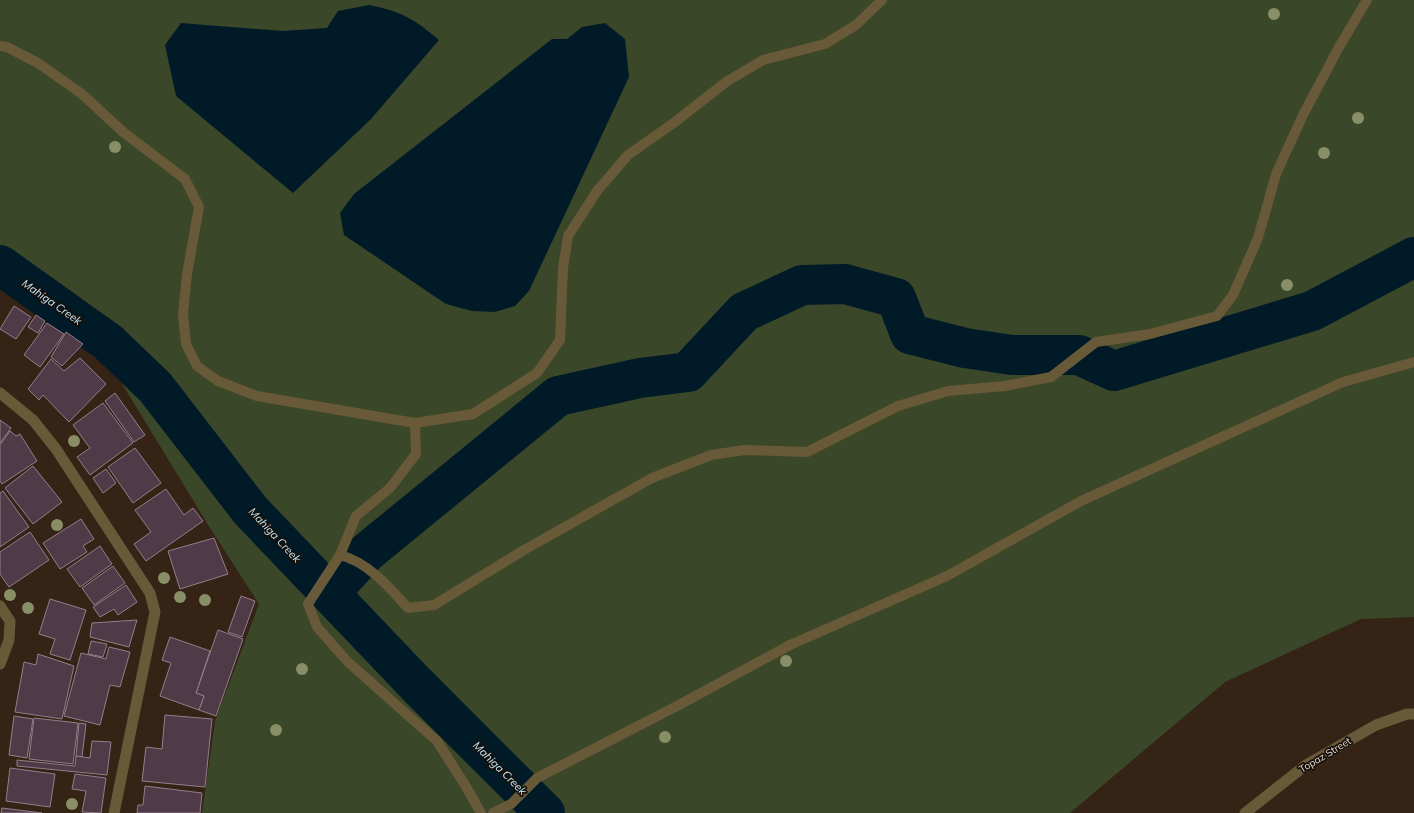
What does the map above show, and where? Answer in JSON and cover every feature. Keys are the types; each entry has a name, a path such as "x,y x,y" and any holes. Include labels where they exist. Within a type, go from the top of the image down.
{"street":[{"path":"0,393 33,420 56,449 150,593 155,612 114,813"},
{"path":"0,606 10,621 9,640 0,664"},
{"name":"Topaz Street","path":"1245,813 1306,765 1376,725 1407,714 1414,714"}],"lane":[{"path":"0,46 7,47 38,63 82,94 123,132 185,179 199,207 187,274 183,314 186,344 197,366 218,381 257,396 415,423 474,414 537,373 560,340 563,268 568,236 597,191 628,155 675,122 726,82 763,60 825,44 856,24 882,0"},
{"path":"343,556 366,567 385,583 408,608 434,605 524,550 652,478 711,455 745,450 807,452 905,404 948,391 1005,386 1050,377 1096,342 1150,334 1217,316 1233,295 1258,238 1276,174 1303,115 1339,47 1367,0"},
{"path":"493,813 511,804 537,778 677,706 790,645 947,576 1081,501 1343,382 1414,362"},
{"path":"415,423 416,454 390,488 356,516 343,556 329,572 308,604 317,627 348,662 437,741 466,785 481,813"}],"green space":[{"path":"0,0 1414,0 1414,617 1361,619 1225,682 1070,813 202,813 215,721 259,604 210,528 99,346 0,272"}],"water":[{"path":"369,5 390,10 407,17 422,26 439,40 371,119 293,193 176,96 165,45 181,23 283,31 327,28 338,11"},
{"path":"605,23 625,39 629,77 529,291 515,306 495,312 472,311 446,304 344,235 340,213 354,194 552,39 567,39 582,27"}],"building":[{"path":"14,306 31,317 16,339 0,329"},
{"path":"36,315 45,321 38,333 28,327"},
{"path":"47,323 64,334 40,367 24,355"},
{"path":"66,332 83,344 62,366 51,357"},
{"path":"80,358 106,384 69,422 43,395 39,400 28,389 51,359 64,371"},
{"path":"115,393 145,435 134,442 105,401"},
{"path":"103,403 133,443 90,475 77,457 90,448 73,425"},
{"path":"0,420 11,428 0,443"},
{"path":"10,431 16,436 20,434 37,461 2,484 0,481 0,445"},
{"path":"135,448 161,483 133,503 108,467"},
{"path":"33,466 62,502 33,524 5,488"},
{"path":"106,469 116,483 103,493 93,478"},
{"path":"166,489 184,515 193,508 203,521 146,561 134,544 151,532 135,510"},
{"path":"3,491 29,527 0,547 0,493"},
{"path":"81,519 94,539 83,546 87,552 60,569 43,543"},
{"path":"30,532 49,560 9,587 0,574 0,552"},
{"path":"214,538 228,574 180,589 168,551"},
{"path":"100,546 112,564 80,587 67,569"},
{"path":"113,566 125,583 94,605 82,588"},
{"path":"126,585 137,602 118,615 114,609 100,617 93,607"},
{"path":"241,596 255,601 242,637 228,632"},
{"path":"50,599 86,610 70,660 50,654 55,639 39,634"},
{"path":"137,620 129,647 90,637 92,623"},
{"path":"218,630 243,639 216,716 199,710 204,696 196,693"},
{"path":"170,637 210,651 196,693 204,696 199,710 160,696 171,663 162,660"},
{"path":"91,641 107,644 103,657 88,654"},
{"path":"109,647 130,652 120,687 110,685 100,725 64,716 81,653 106,659"},
{"path":"38,654 74,666 62,719 15,712 24,662 36,665"},
{"path":"165,715 212,719 205,787 142,781 146,747 162,749"},
{"path":"14,716 33,719 27,758 9,755"},
{"path":"34,718 78,723 73,764 29,759"},
{"path":"79,723 86,724 82,757 76,756"},
{"path":"92,741 111,742 107,775 17,766 17,760 75,766 76,756 90,758"},
{"path":"10,768 55,774 50,807 6,801"},
{"path":"75,774 106,778 101,813 82,812 86,791 72,789"},
{"path":"145,786 202,793 200,813 137,813 138,805 143,805"},
{"path":"2,808 42,813 1,813"}],"waterway":[{"path":"330,593 366,553 558,396 640,378 688,372 744,312 802,285 845,284 896,298 910,334 965,348 1012,355 1079,355 1114,371 1312,311 1414,257"},
{"name":"Mahiga Creek","path":"0,265 108,342 155,387 250,510 416,684 545,813"}]}
